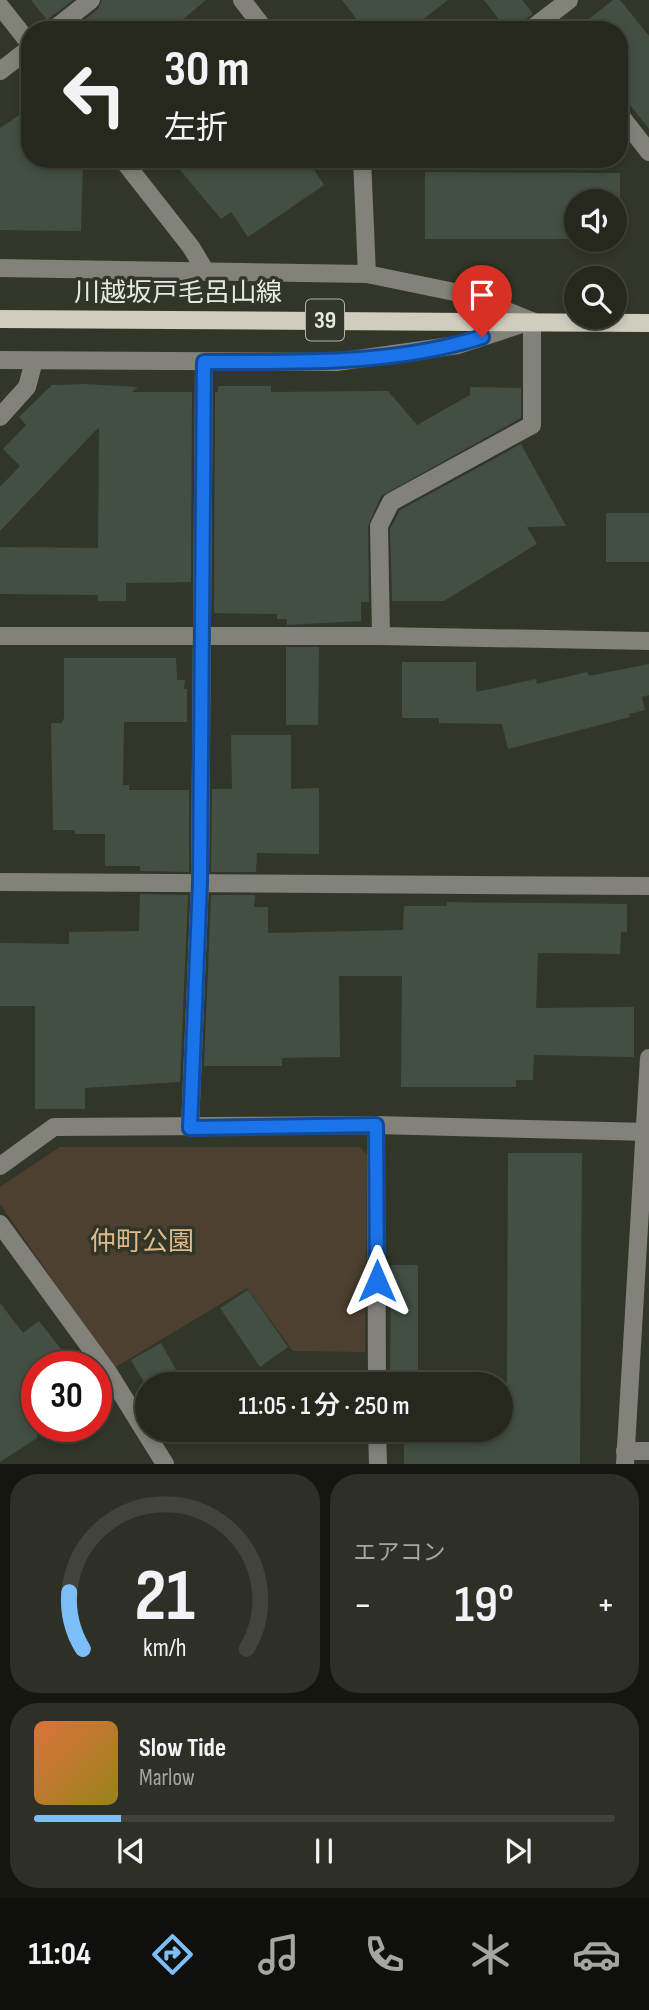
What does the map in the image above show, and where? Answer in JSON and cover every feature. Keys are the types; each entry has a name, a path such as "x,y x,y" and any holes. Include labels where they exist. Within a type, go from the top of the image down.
{"main road":[{"name":"川越坂戸毛呂山線","path":"0,318 649,323"}],"street":[{"path":"64,21 91,0"},
{"path":"242,0 258,21"},
{"path":"547,21 569,0"},
{"path":"0,6 21,34"},
{"path":"0,71 21,54"},
{"path":"628,125 649,152"},
{"path":"129,168 191,247 206,272"},
{"path":"362,168 367,274"},
{"path":"0,268 367,274 464,294 532,321"},
{"path":"0,360 336,362 458,345 532,321"},
{"path":"381,636 379,526 391,502 532,425 532,321"},
{"path":"0,417 27,387 34,361"},
{"path":"190,1128 200,882 204,362"},
{"path":"0,636 381,636 649,641"},
{"path":"0,882 649,886"},
{"path":"649,1058 647,1132 625,1457 649,1451"},
{"path":"376,1125 377,1372"},
{"path":"0,1166 54,1127 376,1125 647,1132"},
{"path":"0,1224 107,1373 165,1464"},
{"path":"377,1442 377,1464"}],"green space":[{"name":"仲町公園","path":"60,1147 360,1147 367,1155 365,1352 293,1351 247,1288 114,1368 112,1351 102,1351 0,1204 0,1187"}],"building":[{"path":"31,0 73,0 47,20"},
{"path":"102,0 206,0 181,21 83,21 98,9"},
{"path":"342,0 448,0 421,21 358,21"},
{"path":"484,0 522,0 533,14 523,21 500,21"},
{"path":"613,0 620,0 649,36 649,129 628,102 628,21 586,21"},
{"path":"21,114 21,168 83,168 81,231 0,230 0,128"},
{"path":"178,168 313,168 324,185 248,237 231,212 221,219"},
{"path":"425,172 620,173 620,189 564,189 564,239 425,239"},
{"path":"52,385 138,387 132,392 192,392 191,582 126,583 126,601 98,601 98,595 0,594 0,547 98,548 99,427 0,531 0,487 20,466 3,449 26,425 19,417"},
{"path":"218,386 271,386 271,392 388,391 417,425 470,395 470,387 521,388 521,418 381,496 368,526 369,602 361,602 361,621 287,625 287,619 277,619 277,614 214,613 215,392 218,392"},
{"path":"521,444 566,526 527,527 537,544 444,601 392,601 390,529 400,510"},
{"path":"606,513 649,513 649,562 606,562"},
{"path":"286,647 319,647 318,725 286,725"},
{"path":"64,658 176,658 177,680 185,680 184,689 187,689 187,722 124,722 123,785 129,785 129,790 189,790 189,872 140,871 140,866 105,866 105,834 75,834 74,830 53,830 51,723 62,723 64,718"},
{"path":"402,662 476,662 476,692 536,679 537,684 587,672 589,676 649,664 649,695 642,697 645,710 629,714 630,717 508,749 502,724 439,723 439,718 402,718"},
{"path":"231,735 291,735 291,789 319,788 319,854 257,853 256,872 211,872 212,789 232,789"},
{"path":"140,894 188,895 180,1082 85,1088 85,1109 35,1109 35,1006 0,1006 0,943 69,944 69,932 139,931"},
{"path":"211,895 255,895 254,907 268,907 268,933 403,930 404,906 447,906 447,902 627,904 627,932 621,932 620,954 538,953 536,1008 634,1007 634,1057 534,1055 533,1080 516,1080 516,1087 401,1087 402,976 339,976 340,1057 282,1058 282,1066 204,1066"},
{"path":"508,1153 582,1153 580,1464 404,1464 404,1442 513,1442 513,1372 507,1372"},
{"path":"391,1265 418,1265 418,1372 390,1372"},
{"path":"248,1290 288,1347 260,1367 220,1308"},
{"path":"0,1303 23,1333 39,1321 62,1351 21,1351 21,1442 31,1442 0,1462"},
{"path":"161,1343 177,1372 138,1372 131,1360"}],"route":[{"path":"377,1281 376,1125 190,1128 200,882 204,362 336,362 458,345 482,337"}]}
